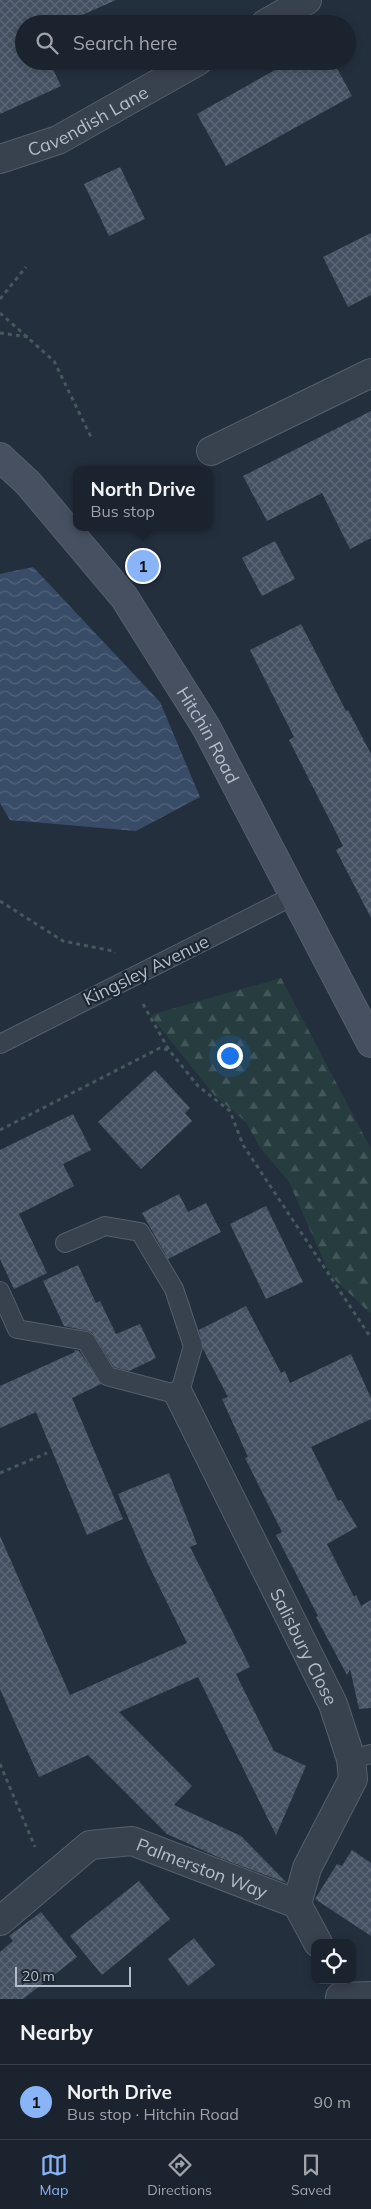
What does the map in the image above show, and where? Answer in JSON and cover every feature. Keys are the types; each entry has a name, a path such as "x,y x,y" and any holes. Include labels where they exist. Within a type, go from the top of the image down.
{"street":[{"path":"281,15 307,0"},
{"name":"Cavendish Lane","path":"0,159 58,140 182,70"},
{"path":"211,450 371,373"},
{"name":"Hitchin Road","path":"0,456 28,483 124,597 206,727 371,1042"},
{"name":"Salisbury Close","path":"179,1395 333,1704 361,1756 353,1779 307,1868 296,1904"},
{"name":"Palmerston Way","path":"0,1921 90,1845 132,1840 296,1904"},
{"path":"296,1904 316,1939"},
{"path":"338,1992 371,1996"}],"lane":[{"name":"Kingsley Avenue","path":"0,1044 293,896"},
{"path":"0,1291 17,1329 86,1341 107,1376 179,1395 193,1346 174,1289 140,1232 105,1226 65,1243"}],"path":[{"path":"0,299 26,267"},
{"path":"0,313 29,337 54,362 91,437"},
{"path":"0,333 29,337"},
{"path":"0,900 63,941 113,951 169,1050 198,1086 230,1111 243,1145 371,1338"},
{"path":"0,1130 160,1048 169,1050"},
{"path":"0,1473 47,1453"},
{"path":"0,1764 39,1855 60,1871"}],"green space":[{"path":"281,978 371,1149 371,1314 330,1275 289,1182 259,1146 246,1122 215,1096 150,1015"}],"water":[{"path":"33,567 160,702 200,797 136,831 10,820 0,803 0,574"}],"building":[{"path":"0,0 116,0 82,15 15,15 15,70 53,70 61,86 0,114"},
{"path":"275,70 338,70 352,96 226,166 197,114"},
{"path":"120,167 145,219 109,236 84,184"},
{"path":"371,233 371,295 348,307 323,257"},
{"path":"371,411 371,538 350,549 322,493 267,521 243,476"},
{"path":"275,541 295,579 262,596 242,558"},
{"path":"301,624 346,711 348,710 371,754 371,918 336,850 343,846 289,740 294,737 250,650"},
{"path":"155,1070 190,1108 185,1113 192,1121 141,1169 98,1122"},
{"path":"73,1114 91,1150 63,1164 74,1186 19,1214 47,1273 14,1289 0,1259 0,1150"},
{"path":"179,1194 188,1212 206,1203 221,1232 168,1259 142,1213"},
{"path":"266,1206 303,1282 266,1299 230,1224"},
{"path":"78,1265 96,1303 100,1301 116,1334 140,1324 156,1358 129,1371 114,1367 92,1332 64,1326 43,1281"},
{"path":"246,1306 281,1373 285,1371 290,1383 351,1354 371,1398 371,1419 311,1447 338,1501 341,1500 357,1527 327,1544 354,1597 356,1595 361,1606 371,1600 371,1708 359,1709 350,1669 347,1675 276,1535 282,1532 245,1458 248,1457 222,1399 228,1397 203,1349 199,1330"},
{"path":"74,1350 79,1351 101,1384 72,1398 123,1519 87,1535 36,1412 0,1428 0,1386 75,1352"},
{"path":"169,1473 197,1544 190,1547 250,1667 236,1674 274,1751 306,1766 276,1835 198,1677 119,1712 192,1786 174,1805 241,1836 287,1883 220,1858 167,1834 88,1755 39,1777 0,1689 0,1536 70,1695 187,1643 148,1564 118,1494"},
{"path":"352,1850 371,1863 371,1936 315,1899 337,1864 342,1866"},
{"path":"139,1881 170,1919 102,1975 70,1936"},
{"path":"41,1912 77,1957 23,1999 0,1999 0,1952 13,1941 9,1936"},
{"path":"194,1938 215,1965 188,1986 168,1959"}],"place":[{"name":"North Drive","path":"143,566"}]}
